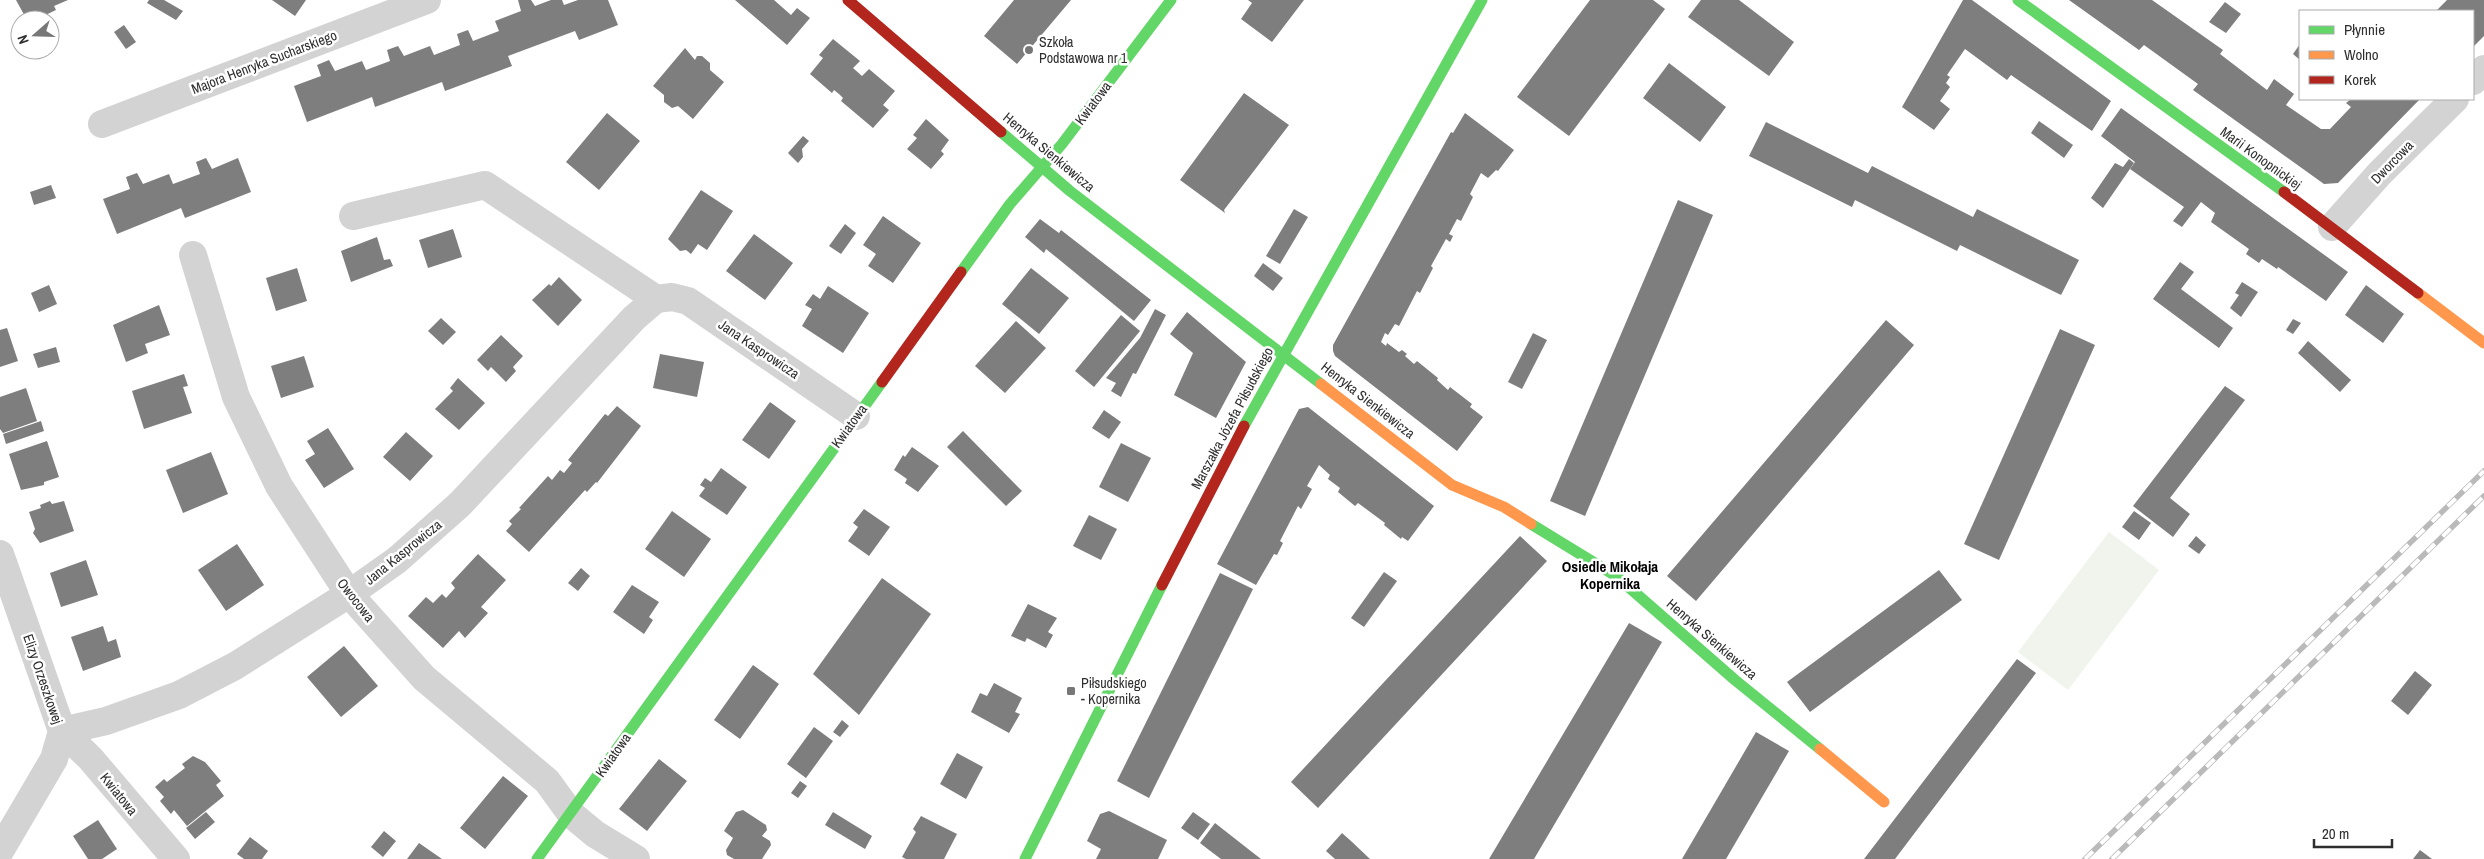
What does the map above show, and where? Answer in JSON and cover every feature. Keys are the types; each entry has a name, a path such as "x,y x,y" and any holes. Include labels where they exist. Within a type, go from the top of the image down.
{"street":[{"name":"Majora Henryka Sucharskiego","path":"102,124 427,0"},
{"name":"Henryka Sienkiewicza","path":"848,0 1042,168 1452,484 1504,507 1616,576 1735,680 1884,802"},
{"name":"Kwiatowa","path":"537,859 1010,204 1042,168 1171,0"},
{"name":"Marszałka Józefa Piłsudskiego","path":"1025,859 1140,627 1284,353 1482,0"},
{"name":"Marii Konopnickiej","path":"2018,0 2332,227 2484,343"},
{"path":"2474,80 2484,70"},
{"name":"Dworcowa","path":"2332,227 2380,173 2454,100"},
{"path":"353,216 485,185 656,299"},
{"name":"Owocowa","path":"193,255 236,397 279,486 349,594 424,678 547,781 571,814 595,834 636,859"},
{"name":"Jana Kasprowicza","path":"62,731 106,721 180,695 234,666 349,594 397,560 460,504 634,318 656,299 672,296 688,301 856,416"},
{"name":"Elizy Orzeszkowej","path":"0,554 62,731 54,759 0,851"},
{"name":"Kwiatowa","path":"62,731 90,758 150,832 176,859"}],"shaded area":[{"path":"2109,532 2159,570 2068,690 2018,652"}],"building":[{"path":"16,0 68,0 54,6 56,10 22,10"},
{"path":"149,0 164,0 183,11 176,20 147,3"},
{"path":"272,0 306,0 295,16"},
{"path":"518,0 531,0 535,6 551,0 562,0 564,5 578,0 608,0 618,25 579,40 575,31 508,56 512,66 445,91 442,82 375,107 372,97 307,122 294,86 321,76 317,65 329,60 335,71 362,61 366,70 390,61 387,50 398,46 404,56 430,46 434,55 460,45 457,34 468,30 473,41 499,31 495,21 521,11"},
{"path":"735,0 774,0 791,15 797,8 810,18 787,45"},
{"path":"1014,0 1071,0 1017,64 984,36"},
{"path":"1248,0 1304,0 1272,42 1241,19 1252,3"},
{"path":"1590,0 1653,0 1665,9 1569,136 1517,97"},
{"path":"1701,0 1739,0 1794,42 1769,76 1688,17"},
{"path":"1963,0 1972,0 2111,101 2092,131 2011,75 2007,80 1965,49 1947,75 1950,77 1946,83 1950,87 1940,101 1950,109 1934,130 1902,107"},
{"path":"2069,0 2152,0 2223,50 2220,54 2267,90 2274,79 2294,94 2286,105 2321,129 2330,129 2351,107 2346,103 2350,100 2419,100 2338,183 2324,184 2193,90 2198,84 2144,45 2139,50"},
{"path":"2447,0 2484,0 2484,36 2474,46 2474,10 2437,10"},
{"path":"2225,2 2241,14 2226,33 2209,22"},
{"path":"124,25 136,42 126,49 114,32"},
{"path":"833,39 860,61 853,68 862,76 869,69 895,91 883,105 889,110 873,128 841,101 843,98 839,94 834,90 832,93 810,74 823,58 819,55"},
{"path":"2299,45 2299,59 2293,54"},
{"path":"685,48 695,60 697,56 702,56 710,63 710,70 724,82 693,119 678,106 672,108 664,102 664,95 653,86"},
{"path":"1669,63 1726,107 1700,142 1643,98"},
{"path":"1244,93 1289,125 1224,210 1225,213 1180,180"},
{"path":"2121,108 2348,272 2326,301 2278,267 2277,269 2262,259 2259,263 2246,254 2249,249 2211,222 2215,213 2201,202 2182,227 2173,221 2184,207 2130,169 2135,162 2101,136"},
{"path":"607,113 640,141 599,190 566,162"},
{"path":"1465,113 1514,150 1498,171 1496,170 1488,178 1481,173 1470,194 1473,197 1461,221 1457,219 1449,234 1453,236 1450,242 1446,239 1431,266 1433,268 1420,293 1417,291 1399,326 1395,324 1388,335 1385,333 1381,342 1386,346 1387,343 1399,352 1402,350 1407,354 1405,356 1414,364 1417,361 1438,378 1437,380 1448,390 1450,387 1472,404 1470,407 1483,417 1457,451 1335,356 1333,345 1451,132 1453,133"},
{"path":"926,119 949,140 941,151 944,154 931,169 907,149 917,138 913,135"},
{"path":"2039,121 2073,145 2064,158 2031,133"},
{"path":"1766,122 1868,173 1872,166 1973,217 1977,209 2079,260 2061,295 1960,245 1957,251 1855,200 1852,207 1749,156"},
{"path":"803,136 809,141 802,149 803,157 798,163 788,153"},
{"path":"206,158 212,169 238,158 251,192 185,218 181,208 117,234 103,199 130,189 126,177 137,173 143,184 169,174 173,184 200,174 196,162"},
{"path":"2129,159 2134,163 2103,208 2091,198 2115,163 2123,167"},
{"path":"51,185 56,198 34,205 30,192"},
{"path":"701,190 733,211 707,250 698,244 691,254 686,250 680,251 668,239"},
{"path":"1678,200 1713,215 1585,516 1550,501"},
{"path":"1294,209 1308,217 1280,264 1266,256"},
{"path":"883,216 921,243 893,283 868,266 876,254 863,245"},
{"path":"1040,219 1059,233 1061,230 1151,300 1134,321 1046,249 1044,253 1025,237"},
{"path":"845,224 856,233 841,254 829,246"},
{"path":"453,229 462,257 428,268 419,240"},
{"path":"754,234 793,263 765,300 726,271"},
{"path":"377,237 384,260 390,259 393,266 351,282 341,251"},
{"path":"2180,262 2194,272 2181,289 2233,328 2219,348 2153,299"},
{"path":"1263,263 1283,278 1273,291 1254,276"},
{"path":"297,268 307,301 276,311 266,278"},
{"path":"1031,268 1069,298 1039,334 1002,304"},
{"path":"559,277 582,300 558,326 532,300 549,284 551,286"},
{"path":"2242,282 2258,292 2241,317 2230,308 2239,295 2235,293"},
{"path":"49,285 57,304 39,312 31,293"},
{"path":"2366,285 2404,314 2383,343 2345,315"},
{"path":"828,286 869,313 843,353 802,326 812,309 805,305 813,294 820,299"},
{"path":"159,305 170,335 145,344 148,353 126,362 113,325"},
{"path":"1155,309 1166,315 1136,374 1133,373 1121,397 1111,391 1116,383 1106,378 1140,338"},
{"path":"1187,312 1246,362 1216,418 1174,395 1193,353 1170,334"},
{"path":"1121,315 1140,331 1094,387 1075,371"},
{"path":"441,318 456,332 443,345 428,331"},
{"path":"2293,319 2301,323 2293,334 2286,330"},
{"path":"1886,320 1914,345 1696,601 1667,576"},
{"path":"1016,321 1046,348 1005,393 975,366"},
{"path":"7,328 18,361 0,367 0,330"},
{"path":"2060,329 2095,345 1999,560 1964,544"},
{"path":"1533,333 1547,340 1522,389 1508,382"},
{"path":"501,335 523,356 513,367 516,371 506,382 491,367 488,371 477,360"},
{"path":"2308,341 2351,380 2340,392 2298,353"},
{"path":"56,347 60,362 38,368 33,354"},
{"path":"660,354 704,362 697,397 653,388"},
{"path":"304,356 314,387 281,398 271,366"},
{"path":"184,374 188,386 183,387 192,413 144,429 132,391"},
{"path":"458,378 485,403 459,430 435,409 453,391 450,388"},
{"path":"2225,386 2245,400 2170,498 2190,514 2173,537 2133,506"},
{"path":"26,388 37,421 3,433 0,429 0,397"},
{"path":"770,402 796,421 769,459 742,440"},
{"path":"617,406 641,426 597,483 587,492 585,490 529,552 506,531 512,524 509,521 548,476 552,480 560,470 564,473 572,463 568,460 605,414 608,416"},
{"path":"1308,407 1434,506 1408,541 1402,537 1401,539 1384,525 1385,523 1358,503 1355,506 1338,492 1340,488 1328,479 1330,475 1319,465 1307,486 1312,489 1301,509 1298,506 1280,541 1283,543 1277,555 1274,554 1256,585 1217,564 1299,409"},
{"path":"1104,410 1121,422 1109,439 1092,428"},
{"path":"41,421 44,431 6,444 3,434"},
{"path":"328,428 354,469 324,488 305,460 315,454 307,441"},
{"path":"963,431 1022,491 1006,506 947,447"},
{"path":"406,432 433,456 410,481 383,457"},
{"path":"47,441 59,477 44,482 44,485 21,490 9,454"},
{"path":"1121,443 1151,458 1128,502 1099,487"},
{"path":"912,447 939,466 918,492 905,483 907,479 894,470 903,455 905,457"},
{"path":"211,452 228,494 183,513 166,470"},
{"path":"721,468 747,487 727,515 699,496 705,488 700,485 705,478 711,482"},
{"path":"50,501 52,504 64,501 74,531 40,543 33,533 35,529 29,512 41,508 40,505"},
{"path":"864,509 890,527 869,556 848,541 858,527 853,523"},
{"path":"672,511 711,539 684,577 645,549"},
{"path":"2134,511 2151,523 2139,540 2122,527"},
{"path":"1089,515 1117,529 1101,560 1073,546"},
{"path":"1520,536 1547,561 1318,808 1291,782"},
{"path":"2196,536 2206,545 2199,554 2188,546"},
{"path":"237,544 264,585 226,611 198,570"},
{"path":"478,554 506,580 481,607 488,613 465,638 459,631 443,648 408,616 426,597 433,603 442,594 446,598 455,588 451,583"},
{"path":"86,560 98,595 61,607 50,573"},
{"path":"581,568 590,576 578,591 568,583"},
{"path":"1939,570 1962,600 1810,712 1787,682"},
{"path":"1384,572 1397,581 1364,627 1351,618"},
{"path":"1220,573 1253,589 1149,798 1117,781"},
{"path":"882,578 931,614 859,715 813,674"},
{"path":"632,585 659,602 649,617 653,620 644,634 613,612"},
{"path":"1028,604 1057,618 1048,632 1053,635 1046,648 1027,638 1025,642 1011,636"},
{"path":"1629,623 1662,642 1534,859 1489,859"},
{"path":"103,626 108,642 116,639 121,657 83,671 71,637"},
{"path":"344,646 378,686 341,717 307,677"},
{"path":"2017,659 2036,673 1895,859 1864,859"},
{"path":"753,665 779,684 740,739 714,720"},
{"path":"2415,671 2432,685 2408,715 2391,701"},
{"path":"994,683 1022,698 1015,712 1020,714 1009,733 971,712 980,693 987,696"},
{"path":"842,720 849,726 840,737 833,732"},
{"path":"814,727 833,741 806,778 787,764"},
{"path":"1756,732 1789,751 1726,859 1682,859"},
{"path":"957,753 983,767 966,799 940,784"},
{"path":"193,756 205,762 221,781 216,785 224,796 187,826 174,810 171,814 160,801 164,797 155,787 164,779 167,782 185,768 182,764"},
{"path":"659,759 687,781 647,831 619,809"},
{"path":"503,776 528,796 485,849 460,828"},
{"path":"800,781 807,786 798,798 791,793"},
{"path":"743,810 766,825 767,830 762,836 770,841 771,845 762,859 734,859 727,855 726,850 733,838 724,831 736,812"},
{"path":"1109,811 1167,840 1158,859 1096,859 1101,849 1087,841 1100,814"},
{"path":"206,812 215,822 195,839 186,828"},
{"path":"833,812 872,836 865,849 825,825"},
{"path":"1193,812 1210,824 1198,840 1181,828"},
{"path":"921,816 957,834 944,859 906,859 902,857 916,832 913,829"},
{"path":"98,820 117,849 102,859 88,859 73,836"},
{"path":"1215,823 1261,859 1221,859 1200,843"},
{"path":"384,831 396,841 383,857 371,847"},
{"path":"1342,833 1370,859 1335,859 1326,851"},
{"path":"250,837 268,851 262,859 244,859 237,854"},
{"path":"419,843 442,859 407,859"},
{"path":"2420,850 2432,859 2413,859"}],"railway":[{"path":"2085,859 2484,471"},
{"path":"2112,859 2484,496"}],"traffic: fast":[{"path":"961,272 1010,204 1062,144 1171,0"},
{"path":"1244,426 1482,0"},
{"path":"2018,0 2284,192"},
{"path":"1001,132 1070,191 1321,384"},
{"path":"537,859 882,382"},
{"path":"1531,524 1616,576 1735,680 1820,749"},
{"path":"1025,859 1162,585"}],"traffic: slow":[{"path":"2418,293 2484,343"},
{"path":"1321,384 1452,485 1504,507 1531,524"},
{"path":"1820,749 1884,802"}],"traffic: jam":[{"path":"848,0 1001,132"},
{"path":"2284,192 2418,293"},
{"path":"882,382 961,272"},
{"path":"1162,585 1244,426"}],"place":[{"name":"Szkoła Podstawowa nr 1","path":"1029,50"},
{"name":"Piłsudskiego - Kopernika","path":"1071,691"}],"district":[{"name":"Osiedle Mikołaja Kopernika","path":"1610,574"}]}
